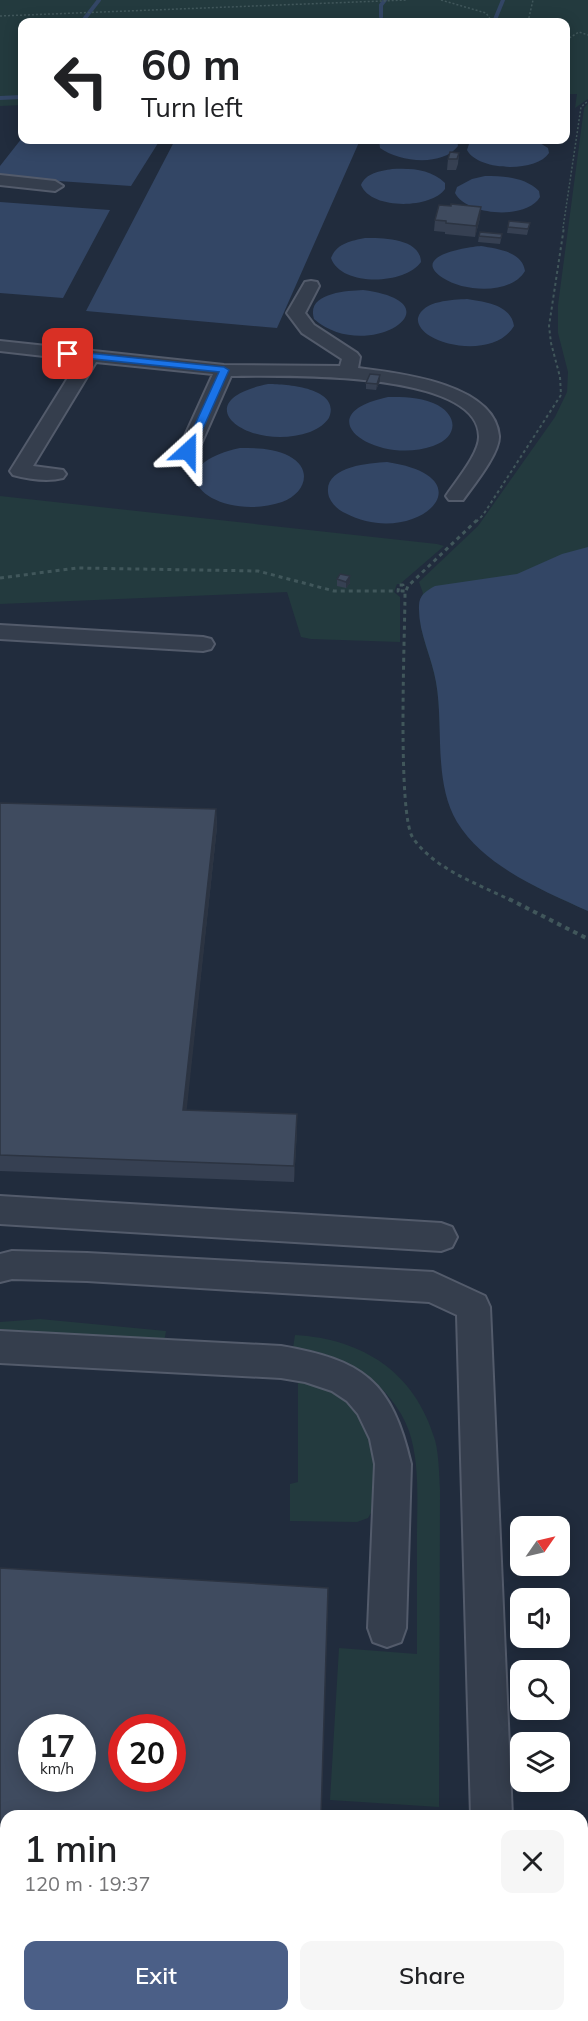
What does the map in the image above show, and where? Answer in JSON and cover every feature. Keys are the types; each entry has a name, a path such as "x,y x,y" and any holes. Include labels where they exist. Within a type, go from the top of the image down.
{"lane":[{"path":"0,180 55,186"},
{"path":"311,286 296,313 308,329 351,357 348,372"},
{"path":"0,346 224,370 348,372 407,380 435,387 467,402 484,419 489,437 481,455 456,496"},
{"path":"56,474 20,471 90,357"},
{"path":"188,451 224,370"},
{"path":"0,632 203,644"},
{"path":"0,1210 441,1237"},
{"path":"0,1268 12,1265 87,1267 433,1287 473,1307 492,1810"},
{"path":"0,1347 281,1362 316,1367 341,1377 358,1389 372,1403 381,1419 389,1439 393,1464 387,1628"}],"path":[{"path":"0,16 407,0"},
{"path":"441,0 486,13 489,18"},
{"path":"529,18 533,0"},
{"path":"570,38 579,32 588,34"},
{"path":"588,101 581,108 549,326 548,339 562,381 561,395 483,515 408,586 406,591 404,797 411,836 425,853 447,868 588,939"},
{"path":"0,578 77,568 258,571 344,592 398,591 401,586 402,591 406,591"}],"green space":[{"path":"0,0 588,0 588,99 575,108 577,94 570,94 570,18 18,18 18,105 0,106"},
{"path":"588,103 588,911 500,865 465,831 453,811 443,774 436,682 421,626 420,604 423,593 419,582 478,526 555,417 567,392 568,372 558,333 558,305 584,108"},
{"path":"0,496 444,546 400,584 397,584 394,592 400,597 400,642 301,637 287,592 0,604"},
{"path":"40,1319 166,1331 164,1342 0,1335 0,1322"},
{"path":"295,1335 343,1344 364,1352 383,1364 400,1378 414,1395 426,1416 435,1440 440,1490 439,1807 330,1800 339,1648 417,1654 416,1469 409,1431 391,1399 378,1385 347,1363 311,1350 293,1348"},
{"path":"298,1377 338,1391 359,1412 374,1443 375,1506 368,1518 357,1522 290,1521 290,1484 298,1482"}],"water":[{"path":"18,143 157,144 131,186 0,177 0,166"},
{"path":"173,144 358,144 277,328 86,311"},
{"path":"380,144 458,144 458,146 451,153 431,160 398,157 380,148"},
{"path":"469,144 542,144 548,148 549,153 532,164 507,167 483,162 473,157 467,150"},
{"path":"392,169 427,172 445,183 445,189 438,196 427,200 402,204 376,199 361,185 370,175"},
{"path":"485,176 521,180 539,191 540,197 523,209 497,212 472,207 455,193 457,187 472,179"},
{"path":"0,202 110,210 63,298 0,293"},
{"path":"365,238 390,239 408,244 419,254 421,262 413,270 402,275 374,280 347,274 337,267 331,258 337,249"},
{"path":"481,246 514,255 523,264 525,271 509,284 487,289 452,283 434,270 433,264 436,258 464,248"},
{"path":"363,290 392,297 405,306 405,317 396,327 379,333 358,336 335,331 314,319 313,310 321,299 337,293"},
{"path":"467,299 489,303 503,309 512,319 514,326 498,340 487,344 463,346 440,341 427,334 420,326 418,318 421,312 432,304"},
{"path":"268,384 297,386 318,393 326,398 330,406 329,418 313,431 287,437 266,436 247,431 234,423 227,413 229,402 242,392"},
{"path":"388,397 422,400 441,407 451,419 451,431 448,437 433,446 411,450 390,449 371,444 357,436 350,426 351,415 363,405"},
{"path":"240,448 271,450 283,453 297,461 304,474 301,487 290,498 282,502 258,507 235,506 216,500 202,491 196,480 199,468 213,457"},
{"path":"387,462 418,470 435,482 438,495 432,507 417,517 396,523 371,522 345,513 329,497 328,487 338,473 358,466"},
{"path":"588,547 588,911 516,876 483,852 457,822 450,806 442,772 436,682 423,635 419,602 426,592 435,586 517,574 562,554"}],"building":[{"path":"450,152 459,153 457,159 448,159"},
{"path":"451,204 481,207 476,226 435,220 439,205 451,206"},
{"path":"509,221 530,223 528,229 508,227"},
{"path":"480,232 502,234 501,238 479,236"},
{"path":"370,374 380,375 377,384 366,383"},
{"path":"340,574 350,576 346,582 337,579"},
{"path":"0,803 216,809 183,1110 297,1114 294,1166 0,1155"},
{"path":"0,1568 328,1588 321,1810 0,1810"}],"waterway":[{"path":"85,18 99,0"},
{"path":"381,17 381,5 385,0"},
{"path":"496,18 503,0"},
{"path":"0,98 18,97"}],"route":[{"path":"68,354 224,370 188,451"}]}
